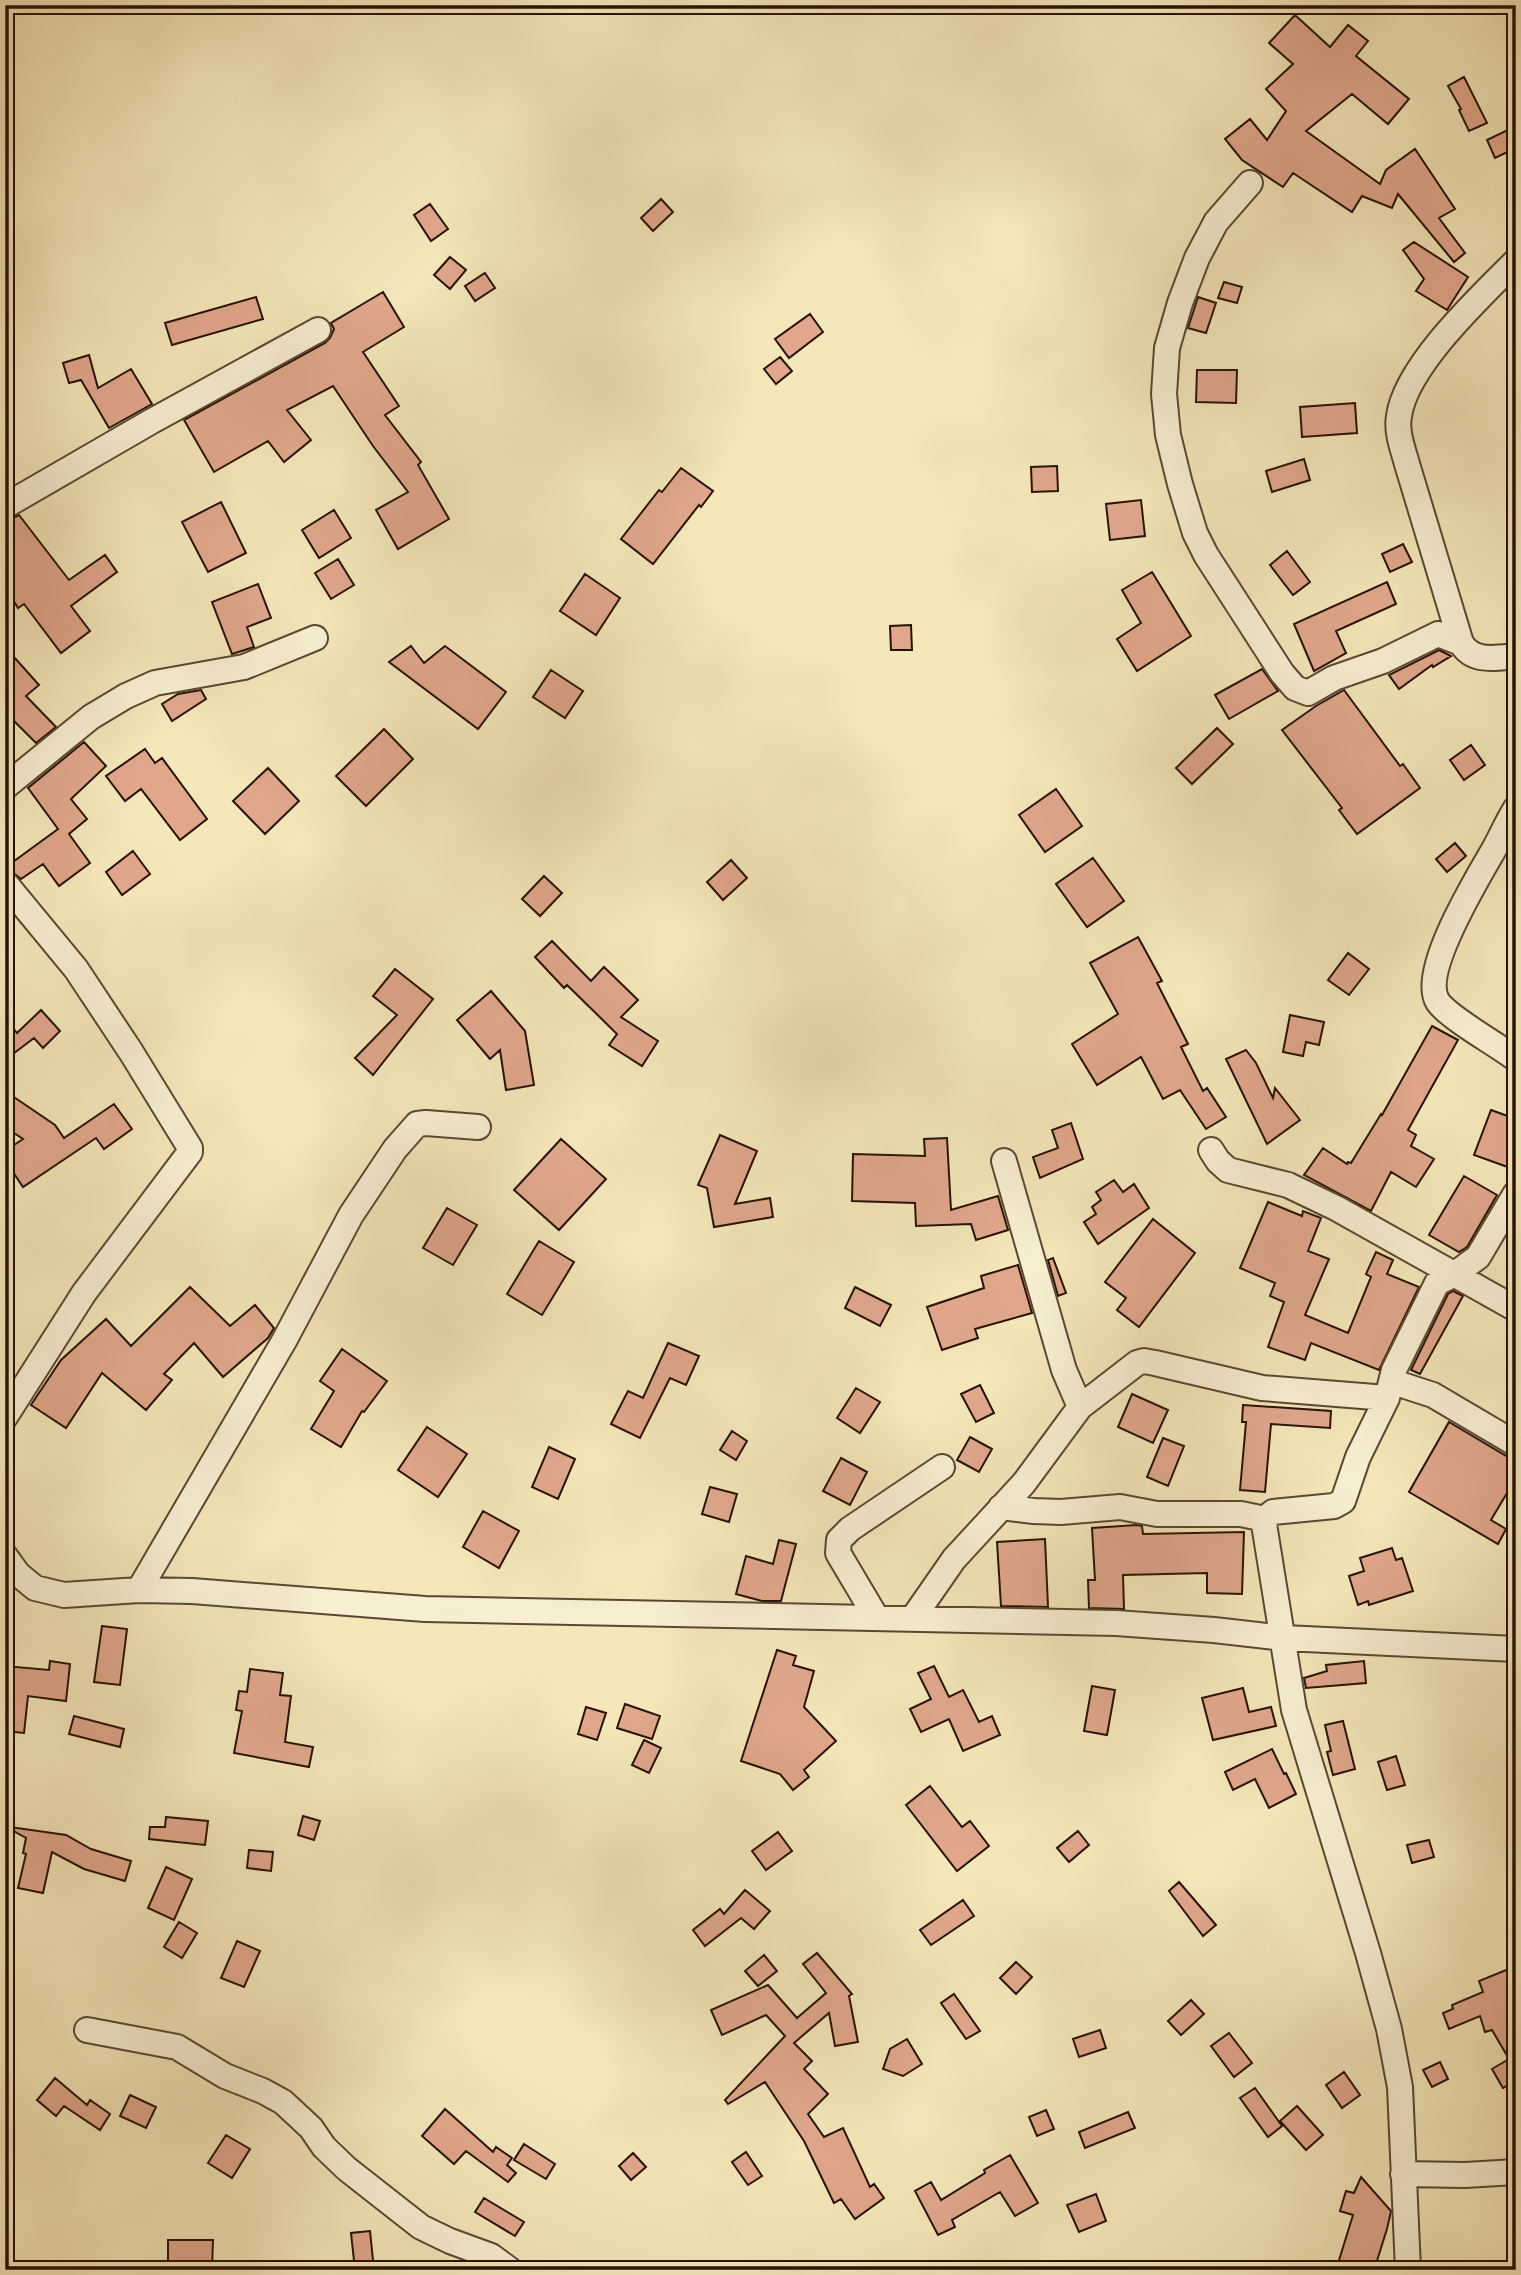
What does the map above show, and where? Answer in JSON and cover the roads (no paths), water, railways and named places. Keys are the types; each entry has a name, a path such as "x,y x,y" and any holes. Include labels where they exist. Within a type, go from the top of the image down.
{"street":[{"path":"1250,183 1216,222 1180,303 1167,348 1164,394 1168,435 1195,533 1206,555 1282,673 1290,685 1299,691 1311,692 1335,678 1383,661 1438,634 1461,643"},
{"path":"1516,261 1434,348 1409,389 1398,417 1399,434 1407,464 1461,643 1466,652 1479,657 1516,656"},
{"path":"5,506 318,330"},
{"path":"5,787 91,717 126,696 156,683 244,667 315,638"},
{"path":"1516,808 1446,941 1433,992 1439,1004 1450,1014 1516,1059"},
{"path":"5,883 76,969 190,1148 190,1152 85,1293 5,1417"},
{"path":"139,1590 284,1341 351,1215 395,1149 412,1128 420,1124 478,1127"},
{"path":"1211,1150 1228,1170 1288,1185 1336,1208 1516,1309"},
{"path":"1004,1161 1064,1370 1080,1407"},
{"path":"1265,1519 1275,1511 1330,1507 1341,1503 1357,1457 1390,1390 1394,1370 1437,1283 1455,1275 1478,1257 1516,1193"},
{"path":"913,1618 954,1559 1043,1458 1080,1407 1123,1372 1144,1361 1262,1388 1390,1390 1433,1395 1516,1444"},
{"path":"876,1617 838,1553 839,1540 942,1467"},
{"path":"1001,1507 1061,1512 1120,1507 1157,1514 1241,1514 1265,1519"},
{"path":"1265,1519 1265,1536 1294,1710 1389,2029 1400,2087 1408,2270"},
{"path":"5,1556 27,1583 51,1594 78,1595 139,1590 192,1591 425,1609 1116,1623 1284,1638 1516,1649"},
{"path":"87,2030 177,2047 226,2076 283,2102 311,2128 324,2147 347,2169 421,2227 491,2256 510,2270"},
{"path":"1403,2174 1516,2172"}]}
